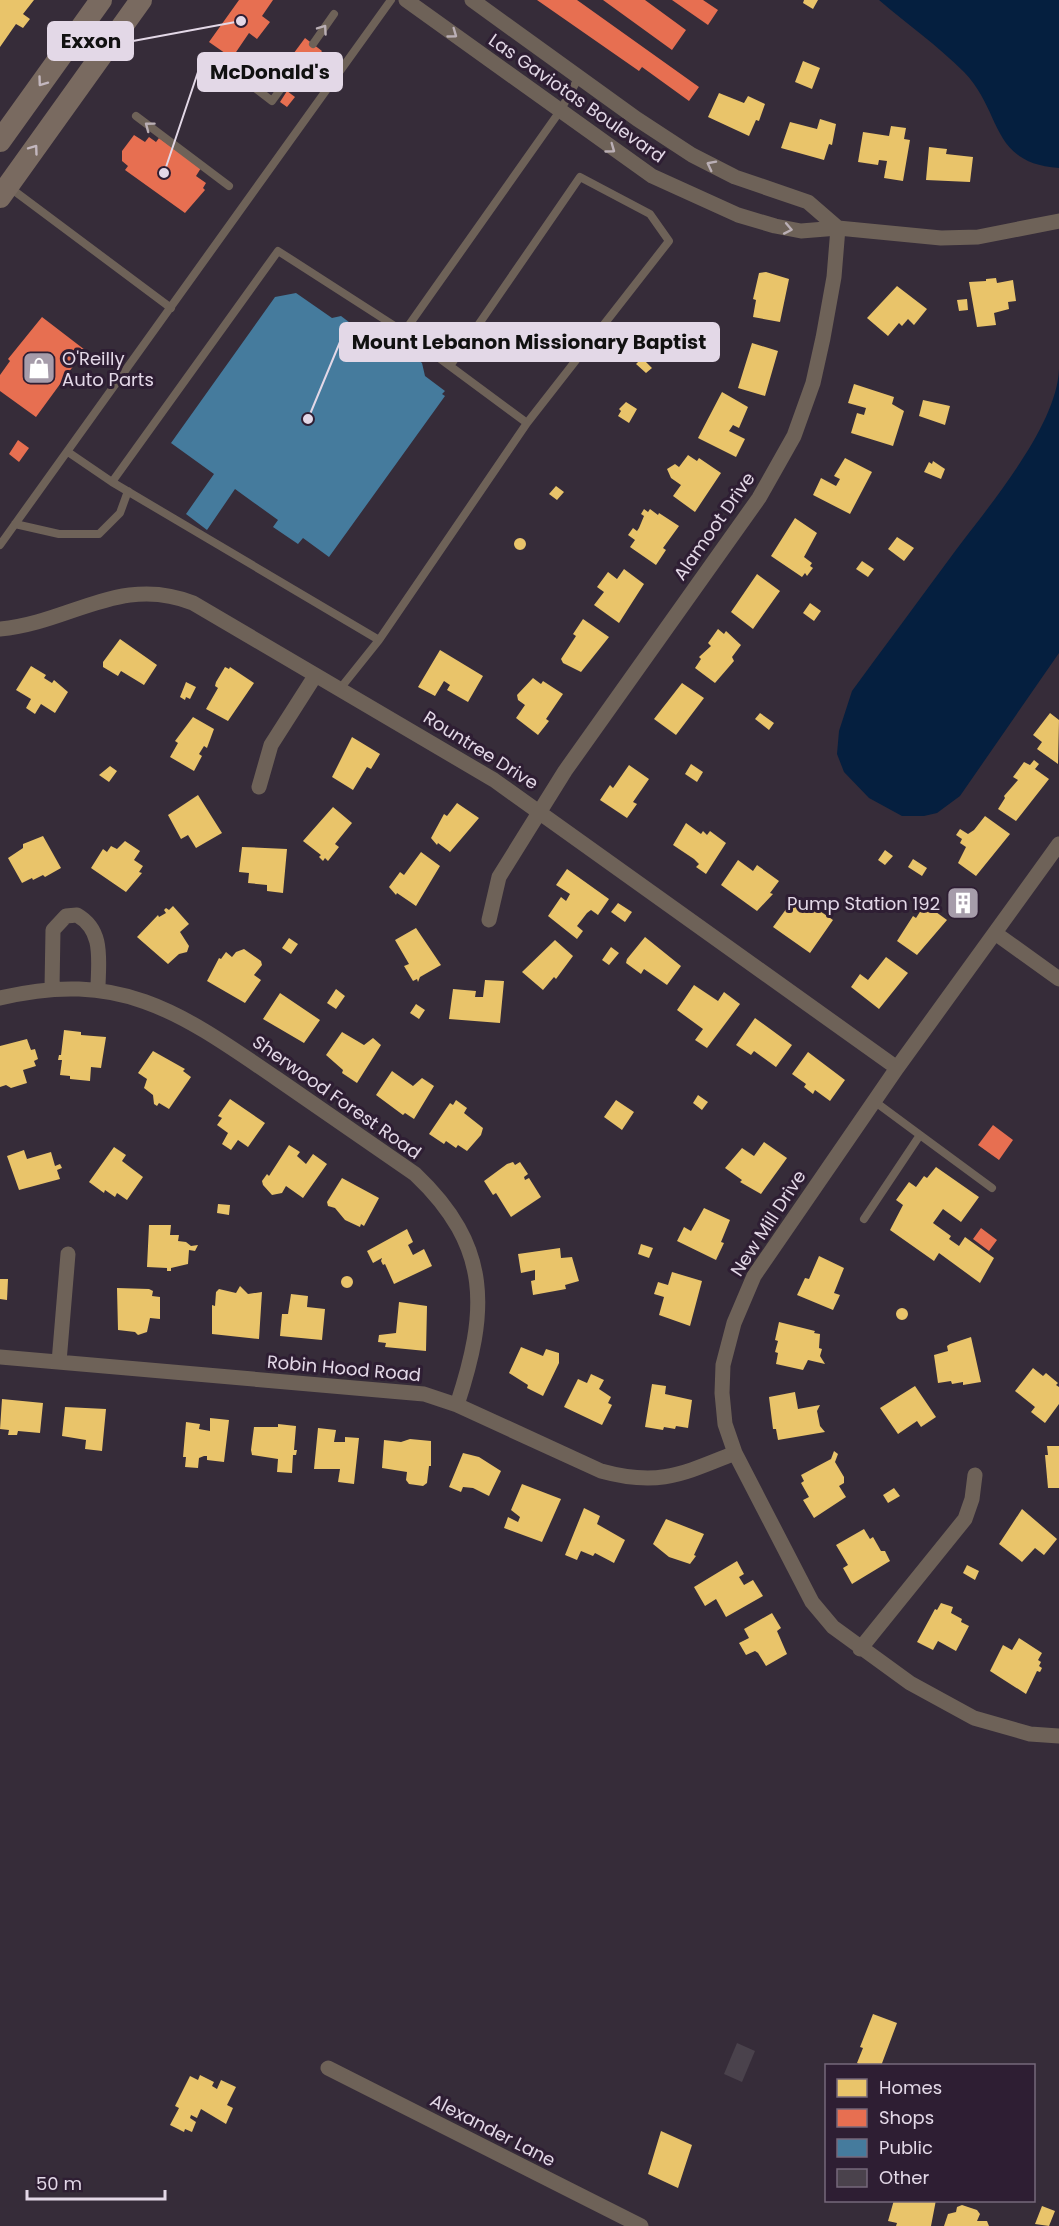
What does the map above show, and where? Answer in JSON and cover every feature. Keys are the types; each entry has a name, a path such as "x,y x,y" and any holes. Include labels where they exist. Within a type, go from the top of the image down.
{"main road":[{"path":"0,141 100,0"},
{"path":"4,191 141,0"}],"street":[{"name":"Las Gaviotas Boulevard","path":"407,0 652,176 738,215 801,231 838,228 941,238 969,238 1059,221"},
{"name":"Las Gaviotas Boulevard","path":"472,0 692,155 735,177 808,202 838,228"},
{"name":"Alamoot Drive","path":"489,920 499,877 565,771 759,498 794,436 813,383 834,277 838,228"},
{"name":"Rountree Drive","path":"0,629 19,627 114,597 142,592 173,595 193,603 485,774 540,811 897,1068"},
{"path":"259,787 271,745 315,676"},
{"name":"New Mill Drive","path":"1059,844 897,1068 776,1242 746,1293 734,1323 723,1365 725,1424 735,1453 812,1602 833,1627 860,1649 910,1683 974,1718 1030,1734 1059,1736"},
{"path":"52,988 53,930 66,916 77,915 93,928 98,941 98,990"},
{"path":"995,933 1059,979"},
{"name":"Sherwood Forest Road","path":"0,998 52,988 98,990 141,998 159,1005 216,1036 415,1174 437,1195 456,1221 469,1249 477,1278 479,1310 472,1358 457,1405"},
{"path":"59,1362 68,1254"},
{"name":"Robin Hood Road","path":"0,1357 424,1394 457,1405 601,1471 622,1477 646,1480 671,1478 735,1453"},
{"path":"860,1649 965,1519 972,1499 975,1475"},
{"name":"Alexander Lane","path":"328,2068 641,2226"}],"lane":[{"path":"0,544 391,0"},
{"path":"313,44 334,14"},
{"path":"255,88 272,101 291,75"},
{"path":"404,332 560,111 579,77"},
{"path":"136,116 229,186"},
{"path":"339,690 379,640 527,423 669,241 650,214 580,177 450,366"},
{"path":"4,191 171,308"},
{"path":"112,482 278,250 404,332 527,423"},
{"path":"68,452 112,482 379,640"},
{"path":"15,524 59,534 99,534 120,513 128,491"},
{"path":"874,1101 992,1188"},
{"path":"864,1219 920,1135"}],"water":[{"path":"879,0 1059,0 1059,168 1036,164 1020,157 1008,146 976,87 964,72"},
{"path":"1059,369 1059,653 960,796 937,813 924,816 902,816 869,798 844,772 837,754 839,731 852,691 1018,466 1046,416 1055,392"}],"building: Homes":[{"path":"0,0 34,0 23,14 30,19 23,28 16,24 0,47"},
{"path":"804,0 818,0 813,9 803,3"},
{"path":"803,61 820,68 812,89 795,82"},
{"path":"719,93 744,103 748,96 765,104 759,121 756,120 749,136 708,117"},
{"path":"820,119 836,124 832,145 829,144 824,160 781,148 790,122 817,129"},
{"path":"891,126 906,128 904,139 910,140 903,181 884,178 887,161 879,160 878,165 858,162 863,132 889,136"},
{"path":"929,147 947,149 946,154 973,157 970,182 926,180"},
{"path":"766,272 789,279 780,322 753,317 756,300 753,299 759,273"},
{"path":"996,278 997,283 1013,280 1016,301 1008,302 1009,309 994,313 996,325 977,327 969,282"},
{"path":"897,286 927,309 914,325 908,319 902,326 899,323 888,336 867,318"},
{"path":"967,299 968,310 959,311 957,300"},
{"path":"752,343 778,351 765,396 738,388"},
{"path":"642,358 652,368 646,373 636,364"},
{"path":"854,384 894,397 892,404 904,411 893,446 851,433 857,413 864,415 866,408 848,403"},
{"path":"722,392 748,407 739,428 733,425 729,431 745,439 736,457 698,438"},
{"path":"923,400 950,406 945,425 919,416"},
{"path":"626,402 637,409 629,423 618,416 621,411 619,409"},
{"path":"688,455 697,461 699,458 721,473 695,512 673,496 681,485 671,478 667,469 675,464 679,467"},
{"path":"845,458 872,472 850,514 813,495 821,478 836,486 840,479 834,476"},
{"path":"933,461 945,469 941,479 924,472 929,462 932,464"},
{"path":"556,486 564,492 557,500 549,494"},
{"path":"644,509 648,512 650,509 658,515 659,513 679,526 663,548 666,550 656,565 630,547 635,540 628,535 633,528 637,531 639,528"},
{"path":"795,518 817,533 804,557 812,563 810,566 813,568 807,576 805,573 802,577 771,556"},
{"path":"897,537 914,548 904,561 888,549"},
{"path":"522,538 526,544 522,550 518,550 514,542"},
{"path":"862,561 874,569 868,577 856,569"},
{"path":"624,569 644,584 619,623 594,605 604,592 597,587 608,572 617,579"},
{"path":"757,574 780,591 753,629 731,612"},
{"path":"810,603 821,611 814,621 803,613"},
{"path":"583,619 609,637 581,672 563,663 561,659 576,636 573,634"},
{"path":"718,629 724,634 726,631 741,645 732,657 734,661 715,683 695,668 701,659 699,657 711,646 708,643"},
{"path":"120,639 157,665 144,685 121,671 118,676 103,667 103,662"},
{"path":"440,650 483,676 468,702 447,690 450,685 444,681 435,696 418,687"},
{"path":"31,666 46,675 44,678 52,683 54,680 68,692 55,713 41,704 35,714 26,708 31,699 16,690"},
{"path":"225,667 229,669 230,667 254,683 228,721 206,709 218,688 215,686 216,682"},
{"path":"533,678 541,684 543,681 563,694 546,719 549,721 538,735 516,718 525,705 518,700 517,695"},
{"path":"186,682 196,687 190,699 186,697 185,700 180,697"},
{"path":"682,683 704,698 676,735 654,719"},
{"path":"760,713 774,723 769,730 755,719"},
{"path":"1050,713 1059,720 1058,764 1037,749 1042,742 1033,735"},
{"path":"193,717 214,729 207,748 204,746 199,754 202,756 194,771 170,757 178,743 175,741"},
{"path":"352,737 380,754 371,769 367,767 353,790 332,777"},
{"path":"1034,760 1039,764 1035,769 1049,779 1016,821 998,809 1004,796 1018,780 1013,777 1024,762 1030,765"},
{"path":"691,764 703,772 697,782 685,774"},
{"path":"629,765 649,779 633,802 637,804 627,818 600,800 610,785 613,788"},
{"path":"110,766 117,771 109,782 99,775"},
{"path":"198,795 222,833 196,848 188,835 181,839 168,815"},
{"path":"457,803 479,818 450,852 438,843 437,845 431,838 444,814 447,816"},
{"path":"333,807 352,823 335,844 339,847 328,861 325,858 323,861 319,857 321,855 303,841"},
{"path":"985,816 1010,834 976,876 958,863 966,847 960,843 962,839 956,835 960,829 968,834"},
{"path":"686,823 701,834 703,831 707,835 710,831 726,843 706,874 696,867 699,864 694,859 673,845"},
{"path":"43,836 61,868 45,877 43,875 22,883 8,858 23,848 23,844"},
{"path":"125,841 140,851 134,860 143,866 139,872 142,873 126,892 91,868 103,849 107,852 111,846 117,849"},
{"path":"242,847 287,849 283,893 267,891 267,885 248,883 249,873 239,872"},
{"path":"885,850 893,856 885,865 878,860"},
{"path":"421,852 440,866 416,906 397,893 396,895 389,887 400,872 404,875"},
{"path":"913,859 927,868 922,876 908,867"},
{"path":"738,860 753,871 757,865 779,881 770,893 773,894 757,911 721,885"},
{"path":"567,869 609,899 598,915 591,910 587,913 577,926 583,931 577,939 548,916 561,897 566,901 570,894 556,885"},
{"name":"Pump Station 192","path":"962,893 972,901 964,912 953,905"},
{"path":"792,901 806,911 811,905 833,920 810,953 773,927"},
{"path":"618,903 632,912 625,922 611,912"},
{"path":"925,904 947,920 917,955 897,941 913,916 916,918"},
{"path":"173,906 189,924 180,932 189,946 187,952 179,954 168,964 137,937 158,915 159,917 166,913 164,910 166,908 169,910"},
{"path":"416,928 441,965 420,977 418,982 417,979 413,981 404,966 409,964 395,940"},
{"path":"645,937 681,966 667,985 644,969 641,974 626,963"},
{"path":"289,938 298,944 291,954 282,948"},
{"path":"555,940 573,956 556,979 554,977 543,990 522,972"},
{"path":"611,947 619,953 609,965 602,960"},
{"path":"244,949 261,961 262,965 254,975 261,980 245,1003 207,981 219,958 221,959 226,952 232,957 236,952"},
{"path":"886,957 908,973 879,1009 851,987 860,974 868,980"},
{"path":"485,980 504,981 500,1023 449,1019 453,989 476,991 475,997 483,997"},
{"path":"694,985 718,1001 724,992 740,1004 707,1048 695,1040 703,1029 677,1010"},
{"path":"336,989 345,996 336,1009 327,1003"},
{"path":"280,993 320,1020 304,1043 263,1019"},
{"path":"416,1004 425,1010 419,1019 410,1013"},
{"path":"755,1018 792,1045 776,1067 754,1051 751,1055 736,1045"},
{"path":"64,1030 81,1032 81,1035 106,1037 101,1068 91,1067 90,1081 70,1079 70,1076 60,1075 62,1060 58,1060 61,1055"},
{"path":"342,1032 364,1045 373,1038 381,1045 357,1083 342,1073 343,1070 326,1055"},
{"path":"27,1039 31,1050 35,1049 38,1059 34,1061 36,1066 23,1070 27,1083 11,1088 6,1085 0,1087 0,1046"},
{"path":"153,1051 185,1069 183,1071 191,1077 169,1109 159,1103 157,1106 154,1104 153,1095 144,1088 147,1079 138,1073"},
{"path":"808,1052 845,1080 830,1101 815,1090 813,1094 804,1087 806,1084 792,1074"},
{"path":"392,1071 413,1086 422,1078 434,1086 414,1119 405,1113 403,1115 376,1095"},
{"path":"698,1095 708,1102 702,1110 693,1103"},
{"path":"230,1099 265,1123 248,1147 238,1140 231,1150 222,1144 228,1133 217,1125 222,1118 218,1116"},
{"path":"456,1100 467,1108 464,1113 483,1128 481,1135 467,1151 458,1145 456,1148 446,1141 444,1144 429,1134 450,1103 453,1105"},
{"path":"616,1100 634,1112 622,1130 604,1117"},
{"path":"764,1142 787,1158 761,1194 740,1182 742,1180 725,1168 742,1148 754,1156"},
{"path":"289,1145 300,1152 297,1156 306,1164 313,1154 327,1164 303,1198 286,1186 282,1193 272,1195 263,1185 262,1181 267,1174 269,1176"},
{"path":"114,1147 126,1155 122,1161 143,1177 127,1200 117,1193 115,1197 105,1190 104,1193 89,1182"},
{"path":"24,1150 27,1159 51,1152 55,1166 60,1164 62,1168 57,1170 60,1179 19,1190 7,1156"},
{"path":"513,1162 515,1165 520,1162 528,1174 524,1177 525,1180 529,1178 541,1197 511,1217 496,1193 493,1195 484,1181"},
{"path":"936,1167 979,1197 961,1222 943,1209 933,1223 951,1236 949,1239 959,1246 965,1237 994,1258 980,1283 939,1253 934,1261 890,1230 903,1205 896,1200 909,1182 916,1187 924,1176 927,1178"},
{"path":"342,1178 379,1198 364,1226 361,1224 360,1227 345,1220 335,1208 328,1206 327,1202"},
{"path":"218,1204 230,1205 229,1215 217,1213"},
{"path":"704,1208 730,1220 721,1242 724,1243 716,1260 677,1241 684,1227 691,1231"},
{"path":"149,1225 171,1225 170,1235 179,1235 178,1241 186,1242 191,1246 198,1245 195,1251 189,1250 188,1264 171,1268 171,1271 167,1271 167,1268 147,1267"},
{"path":"407,1229 413,1242 408,1245 413,1255 424,1249 432,1266 394,1284 385,1264 383,1265 381,1261 382,1258 373,1263 367,1251"},
{"path":"641,1244 653,1248 649,1258 638,1254"},
{"path":"560,1248 561,1258 572,1257 579,1281 565,1285 566,1289 533,1295 531,1281 535,1280 535,1270 521,1273 518,1254"},
{"path":"819,1256 844,1268 834,1293 840,1295 833,1310 797,1295 805,1278 809,1279"},
{"path":"672,1272 702,1281 690,1326 659,1315 664,1297 654,1294 658,1282 668,1285"},
{"path":"349,1276 353,1282 349,1288 345,1288 341,1280"},
{"path":"0,1279 8,1279 7,1300 0,1299"},
{"path":"240,1286 248,1294 262,1292 259,1339 212,1334 212,1305 215,1306 216,1292 219,1289 236,1293"},
{"path":"117,1288 149,1289 153,1291 152,1296 160,1297 160,1319 150,1318 147,1332 138,1335 135,1332 118,1330"},
{"path":"291,1294 308,1296 307,1307 325,1309 322,1340 280,1336 282,1314 288,1314"},
{"path":"399,1302 427,1306 426,1351 385,1347 386,1343 378,1342 379,1335 396,1333"},
{"path":"904,1308 907,1309 907,1319 900,1320 897,1319 896,1312 897,1309"},
{"path":"779,1322 820,1334 819,1348 822,1349 820,1356 825,1364 808,1360 803,1370 776,1364 778,1353 775,1352 778,1341 775,1340"},
{"path":"971,1337 981,1382 963,1385 963,1382 952,1384 951,1381 938,1383 934,1355 948,1351 947,1346 950,1344"},
{"path":"521,1347 543,1356 546,1349 559,1353 559,1363 543,1396 527,1388 528,1385 509,1373"},
{"path":"1033,1368 1043,1376 1046,1373 1058,1383 1056,1385 1059,1387 1059,1404 1045,1423 1031,1412 1035,1407 1015,1391"},
{"path":"591,1374 604,1380 599,1389 611,1397 608,1403 612,1405 602,1425 564,1407 578,1379 587,1383"},
{"path":"652,1384 666,1386 665,1394 692,1400 688,1428 676,1426 675,1429 664,1427 663,1430 645,1427"},
{"path":"915,1386 936,1417 921,1427 917,1421 898,1434 880,1408"},
{"path":"795,1392 798,1409 820,1405 817,1411 820,1426 825,1432 778,1440 776,1429 773,1429 769,1397"},
{"path":"2,1399 43,1403 40,1433 18,1431 17,1435 8,1435 9,1430 0,1429"},
{"path":"65,1407 106,1409 102,1451 85,1449 86,1440 62,1436"},
{"path":"210,1418 229,1420 224,1462 207,1460 207,1456 204,1456 199,1458 198,1468 185,1467 186,1457 183,1457 186,1422 200,1424 199,1429 210,1431"},
{"path":"278,1424 296,1426 294,1450 297,1450 296,1455 293,1455 292,1473 277,1472 278,1459 252,1455 254,1427 278,1427"},
{"path":"318,1428 336,1430 334,1442 345,1442 345,1437 359,1438 354,1484 338,1482 340,1469 314,1469"},
{"path":"410,1439 431,1441 431,1466 429,1466 427,1483 423,1486 409,1484 406,1480 407,1472 382,1468 384,1440 401,1442"},
{"path":"1047,1446 1059,1446 1059,1488 1048,1488 1045,1455 1048,1455"},
{"path":"834,1451 838,1454 835,1462 844,1477 844,1483 839,1486 846,1497 814,1518 803,1500 809,1497 801,1483 804,1481 801,1475 831,1459"},
{"path":"463,1453 479,1457 501,1471 489,1496 473,1488 463,1487 461,1492 449,1487"},
{"path":"522,1484 561,1499 542,1542 504,1528 508,1517 518,1522 520,1517 511,1510"},
{"path":"894,1488 900,1496 888,1503 883,1495"},
{"path":"584,1508 600,1516 597,1524 625,1540 614,1563 595,1553 593,1556 581,1551 577,1560 565,1555"},
{"path":"1022,1509 1057,1539 1044,1555 1035,1548 1022,1562 999,1544"},
{"path":"666,1519 704,1534 694,1555 696,1556 690,1564 669,1557 653,1544"},
{"path":"864,1529 870,1539 873,1537 881,1551 885,1551 890,1561 852,1584 843,1568 848,1565 836,1545"},
{"path":"737,1561 744,1574 739,1577 744,1585 753,1580 763,1596 726,1617 716,1599 705,1606 694,1587"},
{"path":"967,1565 979,1571 975,1580 963,1573"},
{"path":"941,1603 953,1607 951,1613 969,1626 956,1651 938,1641 933,1650 917,1642 935,1609 937,1610"},
{"path":"772,1613 781,1628 777,1631 787,1654 766,1666 758,1653 755,1651 746,1655 739,1643 749,1638 744,1629"},
{"path":"1019,1638 1042,1653 1038,1660 1042,1668 1040,1672 1037,1671 1026,1694 990,1671 1003,1645 1012,1650"},
{"path":"873,2014 897,2023 882,2064 857,2063 863,2048 860,2047"},
{"path":"200,2075 214,2082 212,2086 217,2089 221,2080 236,2087 227,2105 233,2108 226,2124 201,2109 197,2118 191,2115 190,2118 196,2122 192,2132 185,2129 184,2132 170,2125 179,2108 175,2106 190,2076 198,2080"},
{"path":"661,2131 692,2145 678,2188 648,2174"},
{"path":"893,2202 936,2202 931,2226 896,2226 897,2223 888,2221"},
{"path":"962,2205 977,2210 980,2214 977,2221 987,2221 989,2226 944,2226 948,2214 956,2212 957,2207"},
{"path":"1042,2206 1055,2211 1049,2226 1035,2224"}],"building: Shops":[{"path":"239,0 273,0 262,16 270,22 257,39 249,33 232,58 209,42"},
{"path":"537,0 577,0 699,87 689,101 642,67 639,71"},
{"path":"603,0 645,0 686,30 672,50"},
{"path":"672,0 703,0 718,10 708,25"},
{"path":"305,38 322,51 299,82 282,69"},
{"path":"287,91 295,97 287,107 280,102"},
{"path":"134,135 145,142 149,137 156,142 159,138 201,168 196,176 206,183 203,188 205,190 185,213 125,170 128,166 122,161 122,151"},
{"name":"O'Reilly Auto Parts","path":"42,317 85,350 36,417 0,391 0,375 10,361 8,359"},
{"path":"18,440 29,448 19,462 9,454"},
{"path":"993,1125 1013,1140 999,1160 978,1145"},
{"path":"981,1228 997,1240 989,1251 973,1239"}],"building: Public":[{"path":"296,293 332,318 341,316 362,332 375,329 387,337 389,333 396,338 393,342 405,350 407,346 414,351 411,355 422,363 425,376 445,391 442,394 445,396 329,557 303,538 298,544 273,527 278,520 235,489 207,530 186,514 214,474 171,443 275,297"}],"building: Other":[{"path":"737,2043 755,2051 742,2082 724,2074"}],"place":[{"name":"Exxon","path":"241,21"},
{"name":"McDonald's","path":"164,173"},
{"name":"O'Reilly Auto Parts","path":"39,368"},
{"name":"Mount Lebanon Missionary Baptist","path":"308,419"},
{"name":"Pump Station 192","path":"963,903"}]}
